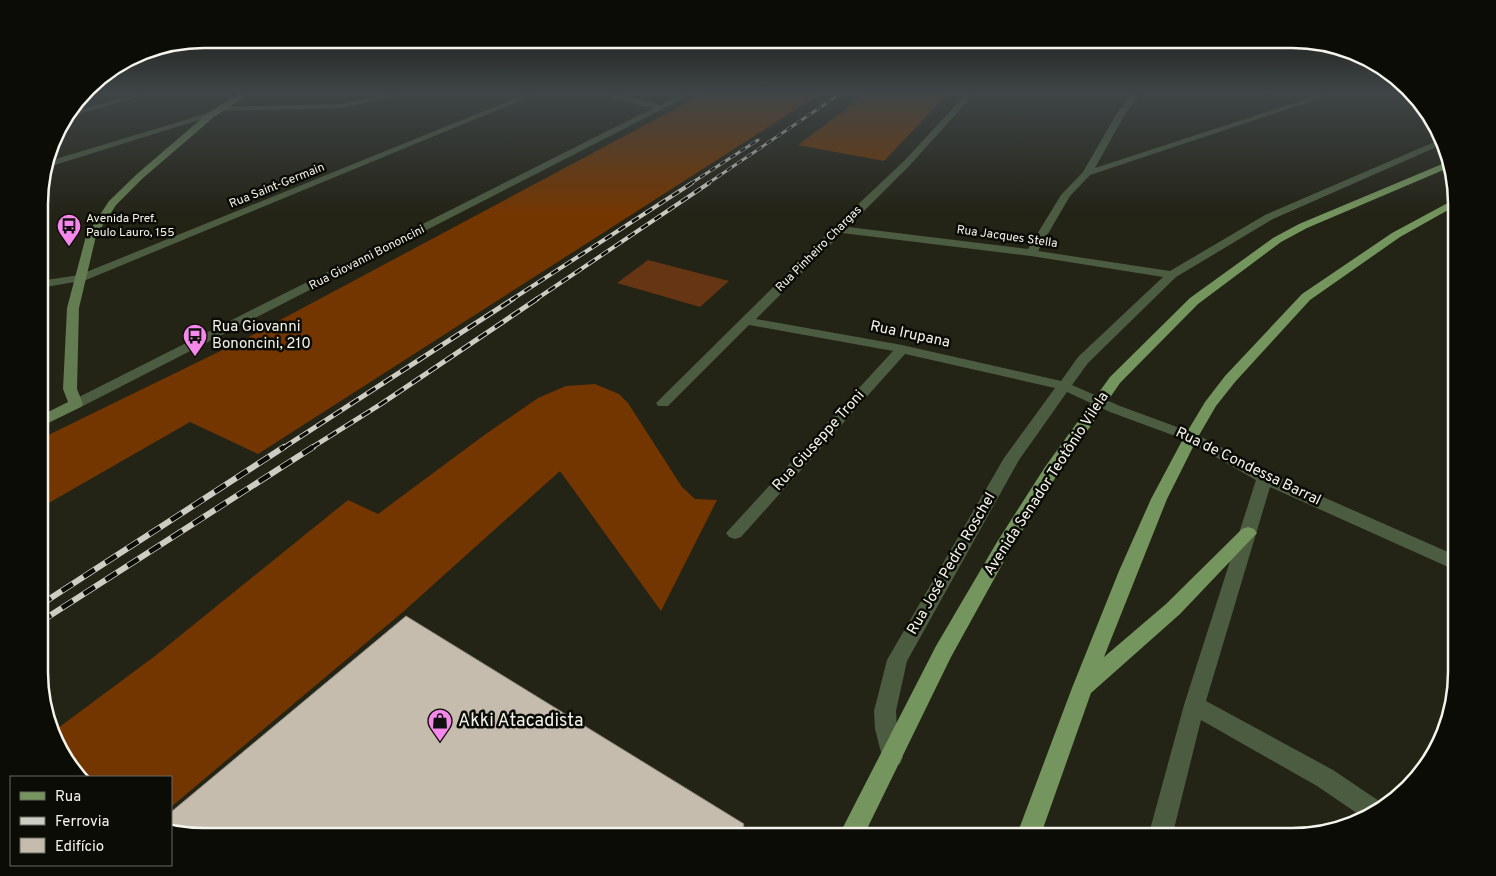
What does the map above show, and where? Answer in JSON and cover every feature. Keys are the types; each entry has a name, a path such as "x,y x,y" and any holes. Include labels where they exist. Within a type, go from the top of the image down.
{"main road":[{"name":"Avenida Senador Teotônio Vilela","path":"855,828 892,757 942,652 1003,547 1098,402 1121,373 1194,301 1259,252 1303,226 1443,167"},
{"path":"1031,828 1082,688 1128,571 1160,499 1191,437 1230,379 1306,297 1396,235 1448,206"},
{"path":"1082,688 1173,609 1248,534"}],"street":[{"path":"53,162 148,133"},
{"path":"76,404 70,389 73,308 91,236 102,216 125,190 191,133"},
{"name":"Rua Saint-Germain","path":"47,284 82,278 437,133"},
{"name":"Rua Giovanni Bononcini","path":"47,418 613,133"},
{"name":"Rua Pinheiro Chargas","path":"663,403 748,321 838,229 907,164 934,133"},
{"path":"1030,253 1066,195 1087,173 1110,133"},
{"path":"1087,173 1210,133"},
{"path":"1064,386 1083,360 1172,275 1269,217 1436,144"},
{"name":"Rua Jacques Stella","path":"838,229 1030,253 1172,275"},
{"name":"Rua Irupana","path":"748,321 902,349 1064,386"},
{"name":"Rua Giuseppe Troni","path":"735,533 902,349"},
{"name":"Rua de Condessa Barral","path":"1064,386 1098,402 1191,437 1266,478 1448,560"},
{"name":"Rua José Pedro Roschel","path":"892,757 886,728 885,711 897,660 1012,458 1064,386"},
{"path":"1162,828 1194,705 1266,478"},
{"path":"1194,705 1325,778 1369,808"}],"shaded area":[{"path":"630,133 759,133 258,454 190,422 47,504 47,436 241,341"},
{"path":"814,133 910,133 884,161 798,145"},
{"path":"648,260 729,281 700,307 617,283"},
{"path":"595,384 619,394 628,403 682,487 695,499 717,500 661,611 560,471 404,611 172,806 172,776 86,775 74,759 58,728 155,656 348,500 378,514 483,436 538,398 566,386"}],"building":[{"name":"Akki Atacadista","path":"406,616 744,824 742,828 204,828 172,825 172,811"}],"railway":[{"path":"707,184 783,133"},
{"path":"690,184 758,140"},
{"path":"511,300 692,183"},
{"path":"535,300 709,183"},
{"path":"283,448 513,299"},
{"path":"311,448 381,404 537,299"},
{"path":"47,600 284,447"},
{"path":"47,618 313,447"}],"place":[{"name":"Avenida Pref. Paulo Lauro, 155","path":"69,247"},
{"name":"Rua Giovanni Bononcini, 210","path":"195,357"},
{"name":"Akki Atacadista","path":"440,742"}]}
